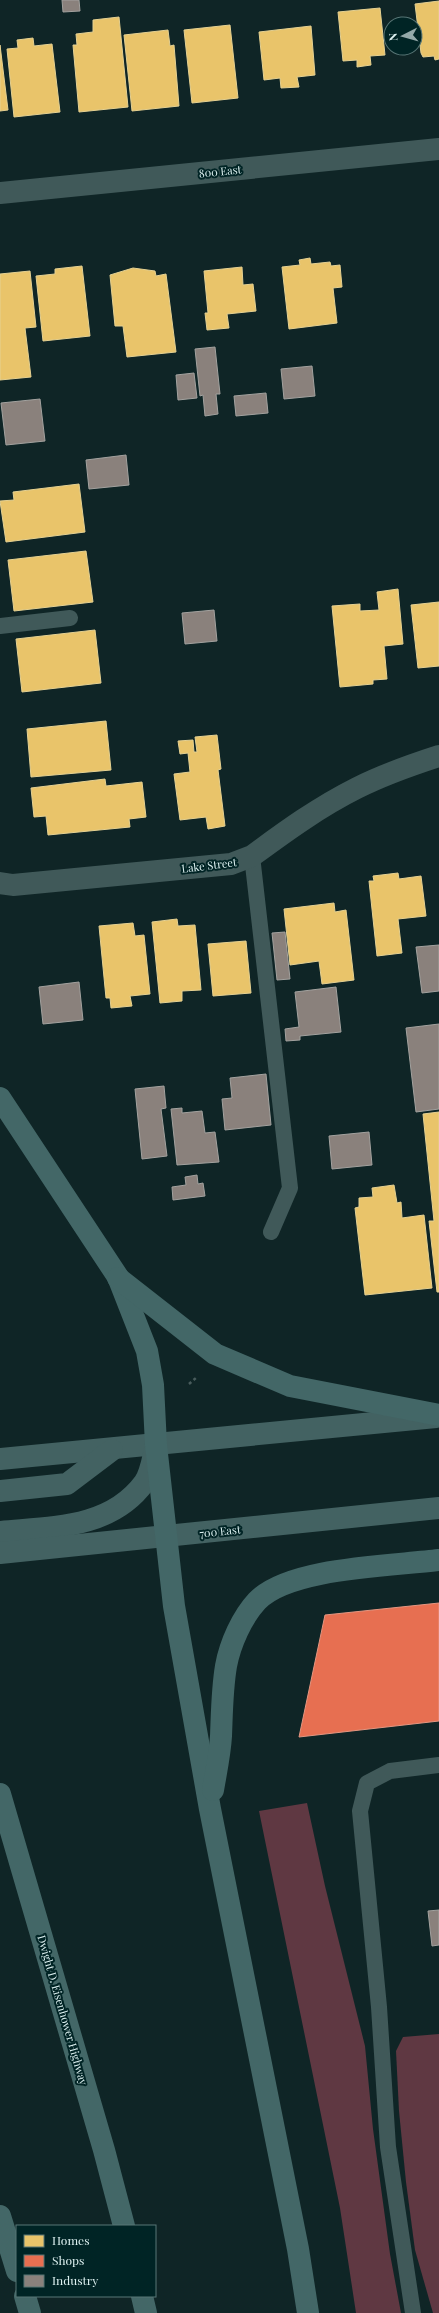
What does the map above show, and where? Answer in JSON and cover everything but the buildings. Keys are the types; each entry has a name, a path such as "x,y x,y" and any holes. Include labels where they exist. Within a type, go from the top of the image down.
{"highway":[{"path":"0,1098 118,1278 147,1351 153,1385 156,1445 174,1606 210,1809 294,2234 308,2313"},
{"path":"118,1278 215,1354 282,1383 439,1416"},
{"path":"210,1809 221,1737 221,1700 226,1665 241,1626 258,1600 283,1584 326,1573 439,1560"},
{"name":"Dwight D. Eisenhower Highway","path":"0,1794 104,2150 124,2225"},
{"path":"0,2216 16,2268"},
{"path":"25,2297 30,2313"},
{"path":"142,2297 146,2313"}],"main road":[{"path":"0,1460 112,1450 439,1416"},
{"path":"0,1532 75,1525 100,1517 129,1500 145,1482 156,1445"},
{"path":"0,1490 66,1484 112,1450"},
{"name":"700 East","path":"0,1553 439,1508"}],"street":[{"name":"800 East","path":"0,193 439,150"},
{"name":"Lake Street","path":"0,883 13,885 231,864 252,856 290,828 357,788 403,768 439,756"}],"lane":[{"path":"0,626 70,618"},
{"path":"252,856 290,1188 271,1232"},
{"path":"413,2313 388,2147 379,2007 360,1810 367,1783 390,1771 439,1765"}],"shaded area":[{"path":"307,1803 325,1886 365,2046 373,2129 390,2254 401,2313 356,2313 340,2208 259,1811"},
{"path":"439,2034 439,2313 433,2313 415,2250 399,2111 396,2051 403,2037"}]}
